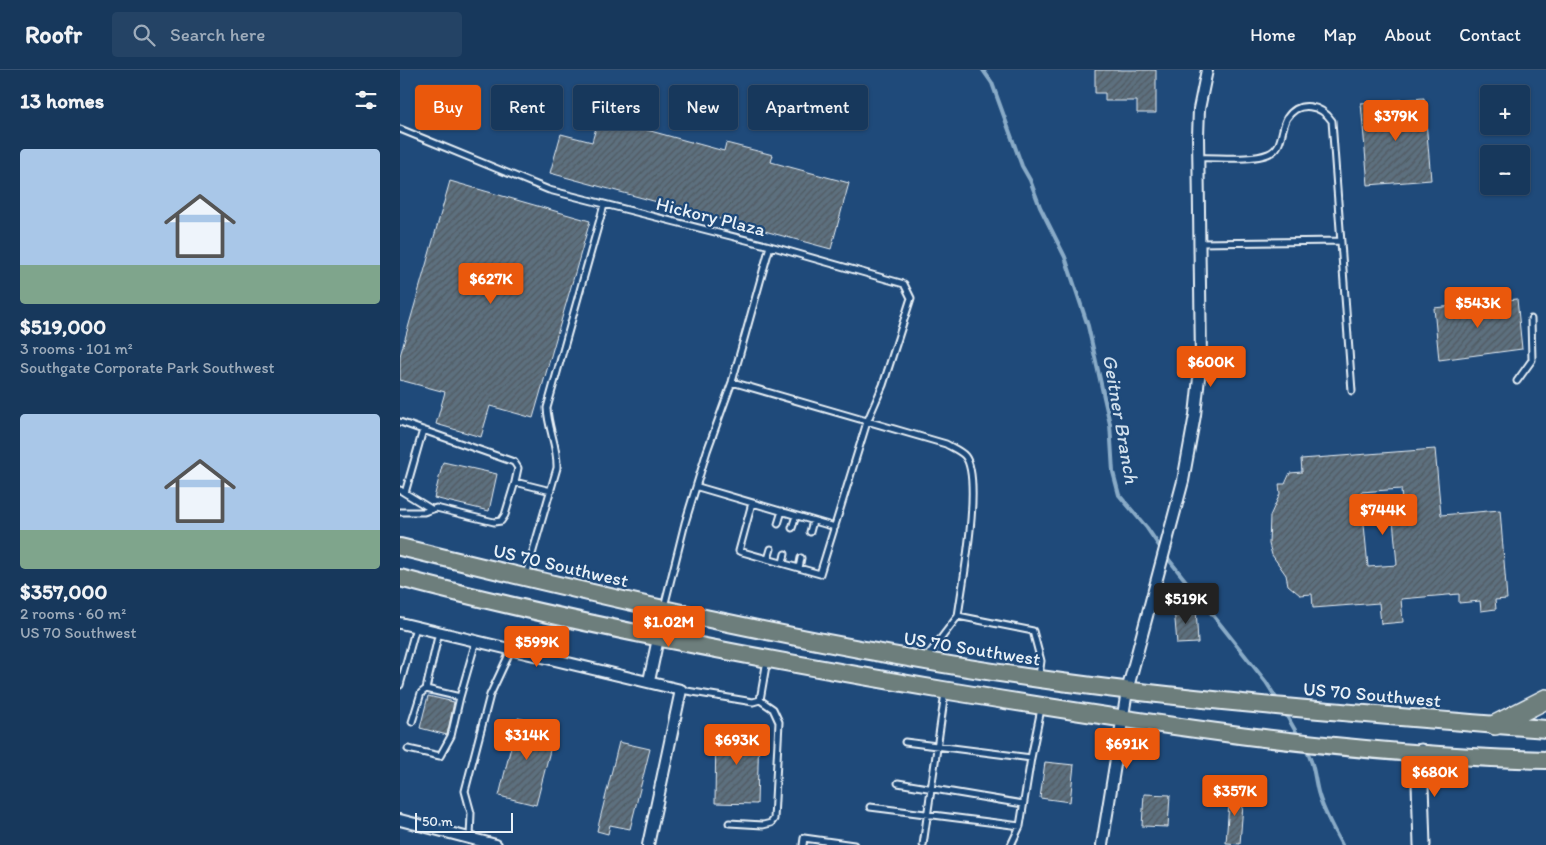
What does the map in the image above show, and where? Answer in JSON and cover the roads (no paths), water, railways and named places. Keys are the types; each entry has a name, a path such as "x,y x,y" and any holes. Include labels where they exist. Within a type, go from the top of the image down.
{"highway":[{"path":"1495,725 1546,698"}],"main road":[{"name":"US 70 Southwest","path":"400,547 664,610 924,661 1127,691 1372,716 1546,729"},
{"path":"400,578 767,659 1122,720 1246,736 1421,752 1546,760"}],"street":[{"path":"1102,845 1127,691 1183,481 1196,415 1201,358 1199,109 1207,70"},
{"path":"649,681 664,610"},
{"path":"400,622 681,690 648,845"},
{"path":"1421,752 1422,845"},
{"path":"400,820 496,845"}],"lane":[{"path":"1198,158 1256,157 1268,154 1275,149 1281,140 1284,126 1293,112 1310,106 1319,108 1332,121 1352,390"},
{"name":"Hickory Plaza","path":"400,129 549,190 770,246 732,382 707,450 664,610"},
{"path":"526,578 557,468 558,453 548,421 547,408 604,205"},
{"path":"1199,243 1341,241"},
{"path":"752,503 739,551 820,574 867,422 906,319 911,298 904,284 770,246"},
{"path":"1516,381 1532,360 1530,319"},
{"path":"732,382 946,444 965,456 971,471 972,500 958,616 924,661"},
{"path":"400,422 514,462 518,468 505,515 501,521 494,522 436,508 410,513 400,512"},
{"path":"423,430 403,492 431,509"},
{"path":"515,482 551,491"},
{"path":"698,486 835,527"},
{"path":"778,524 782,512"},
{"path":"792,528 796,516"},
{"path":"810,532 813,521"},
{"path":"768,559 771,549"},
{"path":"783,563 785,554"},
{"path":"798,568 801,558"},
{"path":"958,616 1033,630 1041,660 1039,679"},
{"path":"400,684 416,626"},
{"path":"412,722 421,693 426,689 439,632"},
{"path":"408,749 440,756 451,736 476,640"},
{"path":"470,838 471,813 465,791 490,695 511,649"},
{"path":"760,700 767,659"},
{"path":"426,689 460,697"},
{"path":"681,690 746,703 760,700 773,709 779,722 774,819 771,823 764,825 729,823"},
{"path":"923,845 936,746 946,690"},
{"path":"1011,845 1020,826 1031,758 1042,707"},
{"path":"905,742 1031,758"},
{"path":"898,783 1023,804"},
{"path":"870,807 1020,826"},
{"path":"803,845 804,838 854,845"}],"waterway":[{"name":"Geitner Branch","path":"983,70 992,83 1022,166 1065,257 1088,326 1110,424 1113,472 1119,495 1147,528 1162,550"},
{"name":"Geitner Branch","path":"1166,556 1266,682 1278,701"},
{"name":"Geitner Branch","path":"1284,711 1299,737"},
{"name":"Geitner Branch","path":"1305,748 1312,764 1323,806 1342,845"}]}
